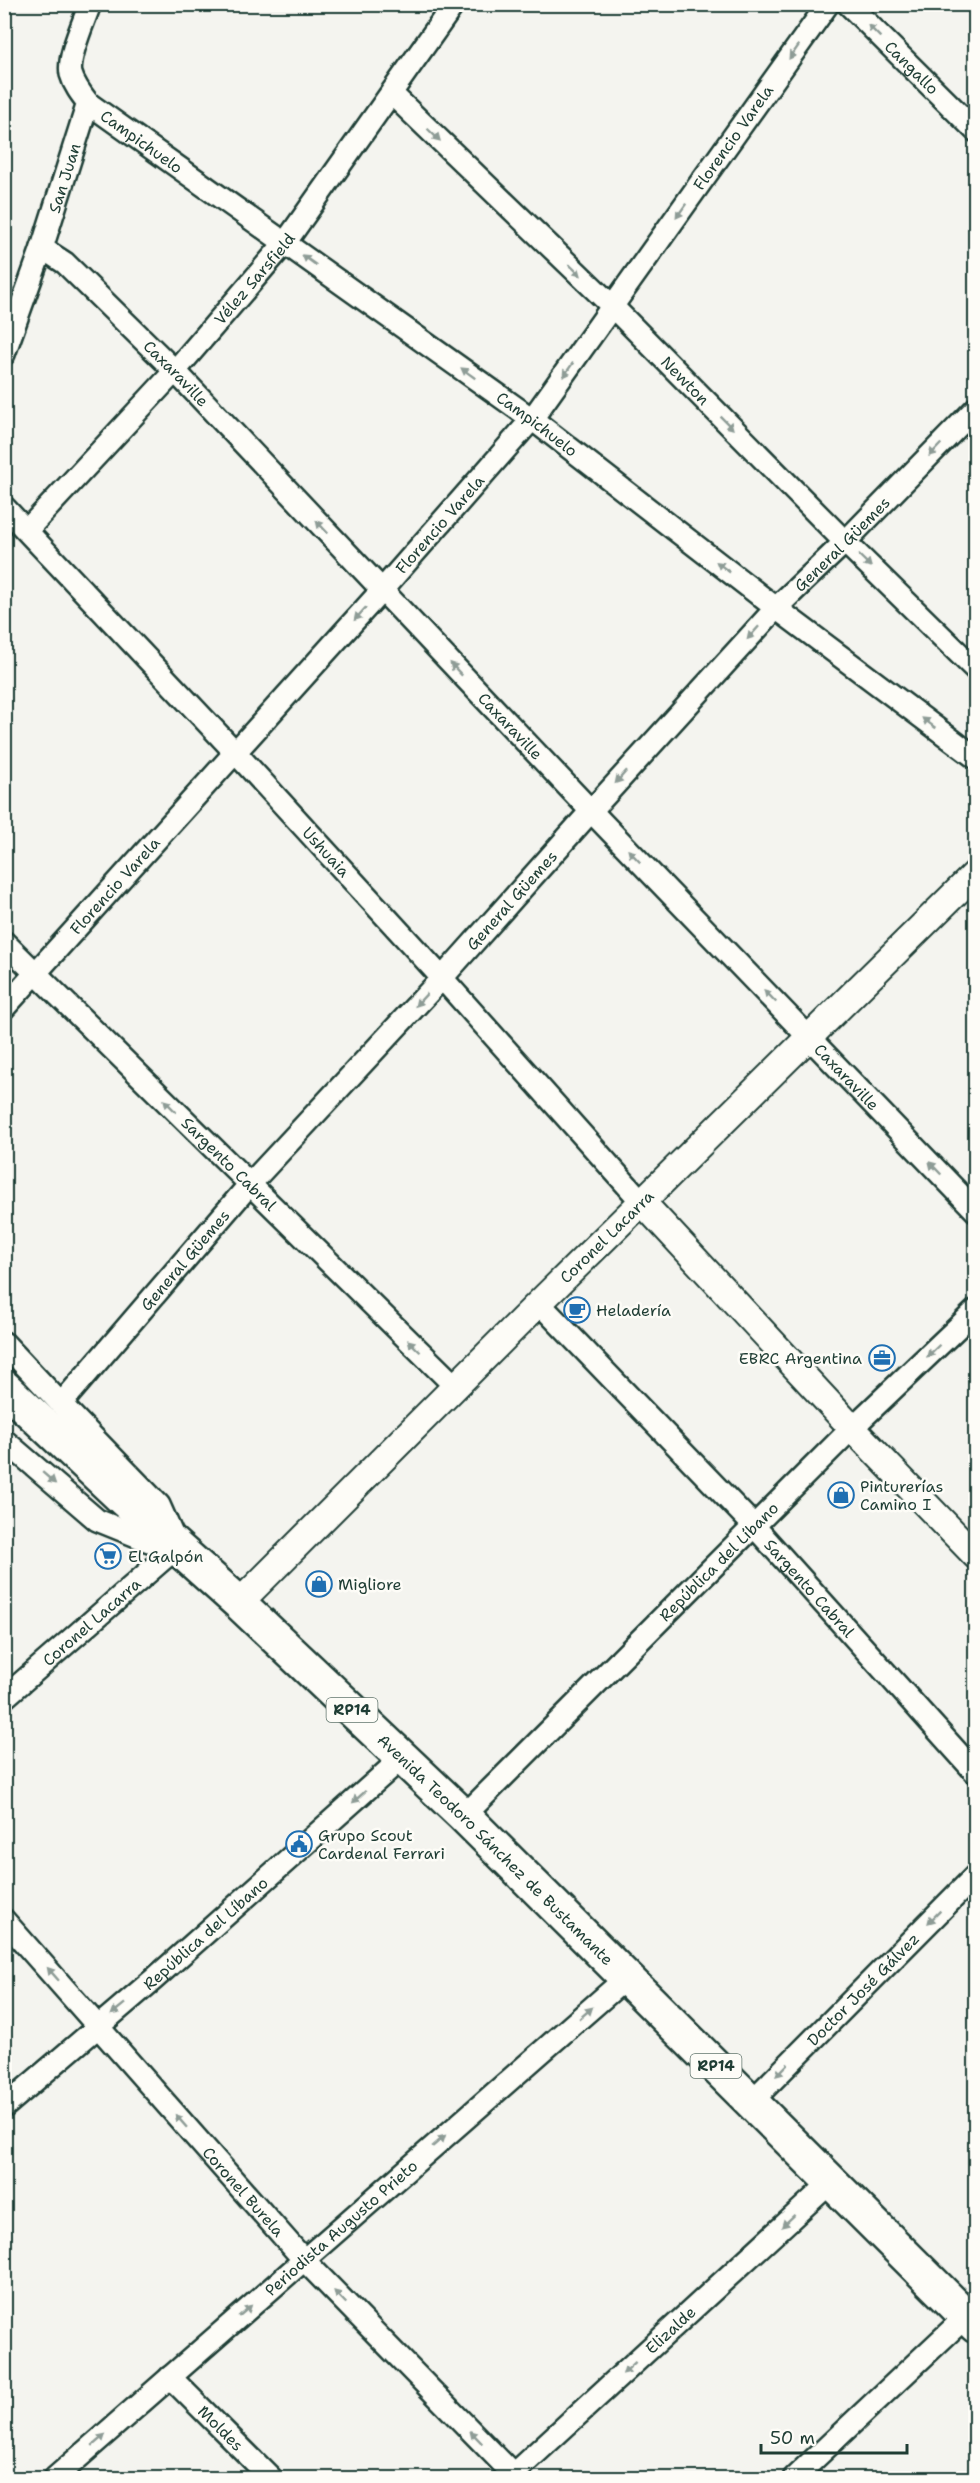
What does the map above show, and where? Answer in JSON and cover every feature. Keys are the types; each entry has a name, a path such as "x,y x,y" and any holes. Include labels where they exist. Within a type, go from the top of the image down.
{"main road":[{"name":"Avenida Teodoro Sánchez de Bustamante","path":"4,1387 239,1603 464,1816 831,2182 973,2317"}],"street":[{"path":"88,103 75,85 70,71 72,58 90,4"},
{"name":"Vélez Sarsfield","path":"27,530 175,371 285,243 454,4"},
{"name":"Florencio Varela","path":"4,1008 382,590 532,419 828,4"},
{"name":"Cangallo","path":"848,4 975,131"},
{"name":"Newton","path":"392,94 613,307 844,542 975,670"},
{"name":"Campichuelo","path":"88,103 532,419 776,608 975,758"},
{"name":"San Juan","path":"4,354 42,248 88,103"},
{"name":"Caxaraville","path":"42,248 65,262 175,371 591,811 975,1211"},
{"name":"General Güemes","path":"61,1404 250,1184 442,978 776,608 975,408"},
{"name":"Ushuaia","path":"4,507 235,752 442,978 642,1202"},
{"name":"Coronel Lacarra","path":"239,1603 975,873"},
{"name":"Sargento Cabral","path":"4,942 456,1386"},
{"path":"642,1202 852,1428 975,1556"},
{"name":"Sargento Cabral","path":"539,1303 754,1526 975,1773"},
{"name":"República del Líbano","path":"464,1816 852,1428 975,1310"},
{"path":"4,1343 159,1505 177,1547"},
{"path":"4,1440 97,1520 149,1541 177,1547"},
{"name":"Coronel Lacarra","path":"4,1698 177,1547"},
{"name":"República del Líbano","path":"4,2107 154,1979 402,1758"},
{"name":"Doctor José Gálvez","path":"751,2102 975,1875"},
{"name":"Coronel Burela","path":"4,1920 304,2260 513,2477"},
{"name":"Periodista Augusto Prieto","path":"55,2478 626,1978"},
{"name":"Elizalde","path":"513,2477 831,2182"},
{"path":"794,2478 973,2317"},
{"name":"Moldes","path":"170,2378 271,2478"}],"place":[{"name":"Heladería","path":"577,1310"},
{"name":"EBRC Argentina","path":"882,1358"},
{"name":"Pinturerías Camino I","path":"841,1495"},
{"name":"El Galpón","path":"108,1556"},
{"name":"Migliore","path":"319,1584"},
{"name":"Grupo Scout Cardenal Ferrari","path":"299,1844"}]}
